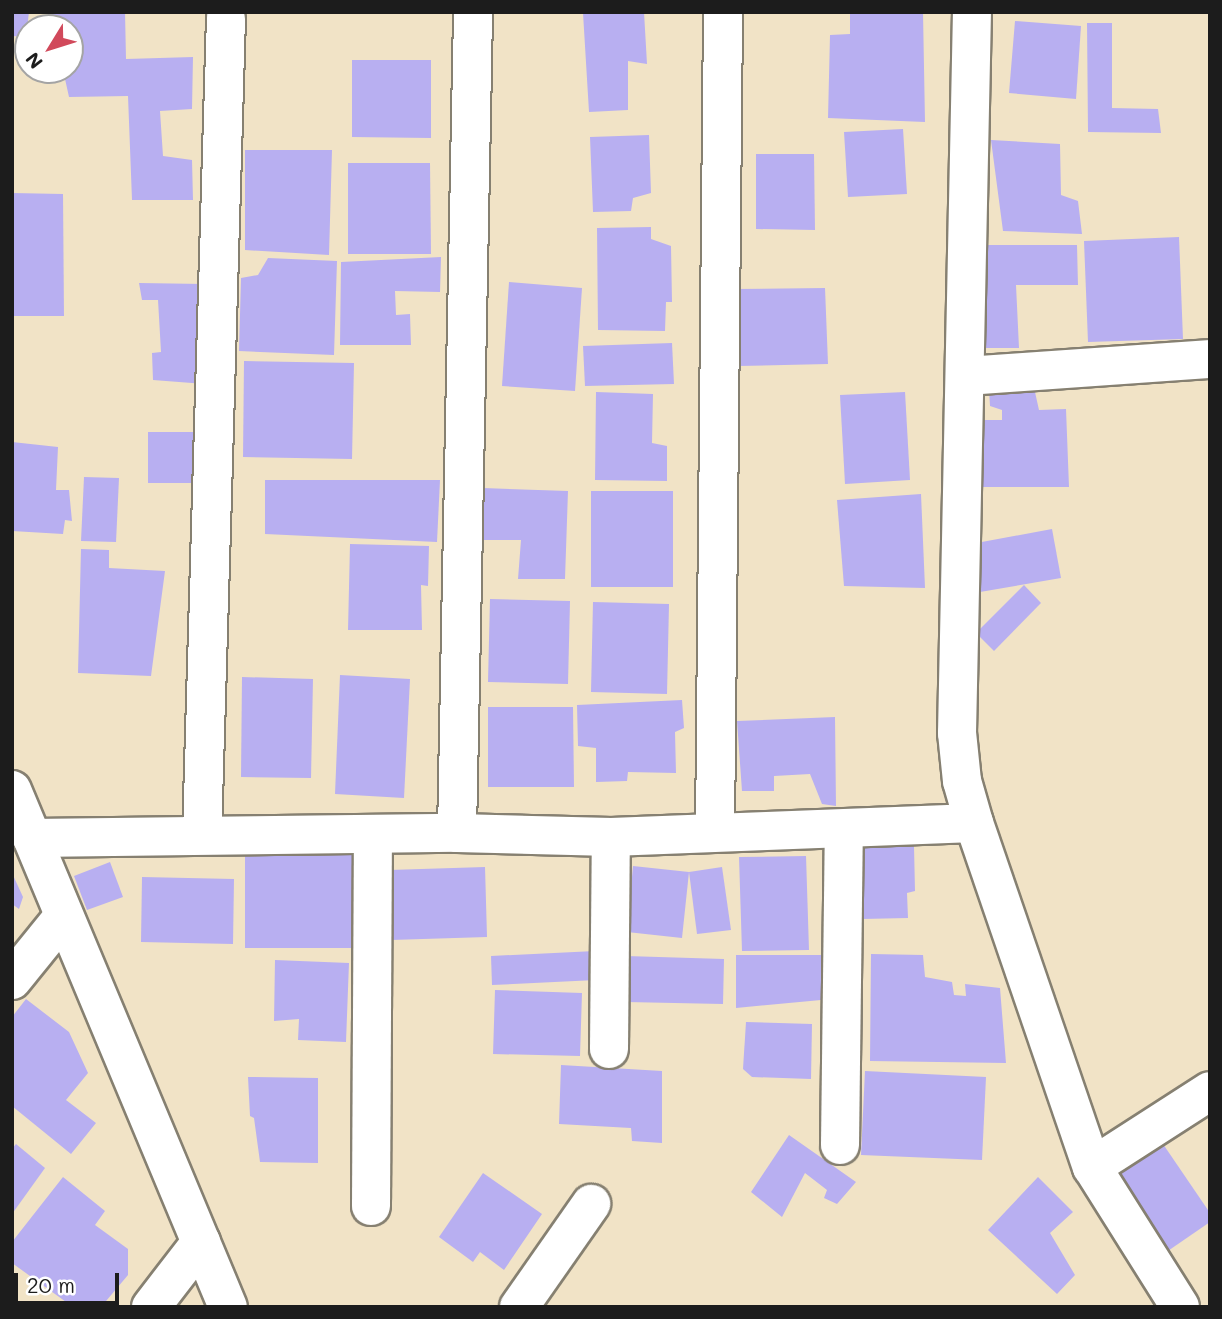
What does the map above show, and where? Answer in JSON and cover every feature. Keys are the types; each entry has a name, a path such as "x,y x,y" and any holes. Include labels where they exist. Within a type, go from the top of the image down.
{"street":[{"path":"457,833 473,12"},
{"path":"715,832 723,12"},
{"path":"972,12 967,376 957,733 962,781 1092,1167 1180,1307"},
{"path":"202,835 226,18"},
{"path":"967,376 1210,359"},
{"path":"12,790 62,917 228,1307"},
{"path":"32,838 457,833 611,837 715,832 844,831 974,822"},
{"path":"840,1145 844,831"},
{"path":"371,1206 373,835"},
{"path":"609,1049 611,837"},
{"path":"12,980 62,917"},
{"path":"1092,1167 1210,1091"},
{"path":"519,1307 592,1204"},
{"path":"152,1307 201,1242"}],"building":[{"path":"12,12 29,12 14,14 12,36"},
{"path":"125,12 126,59 193,57 192,109 160,111 163,156 192,160 193,200 132,200 128,96 69,97 66,84 84,84 84,14 51,14"},
{"path":"644,12 647,64 628,61 628,110 589,112 583,13"},
{"path":"850,12 923,12 925,122 828,118 830,35 850,34"},
{"path":"1015,21 1081,26 1076,99 1009,93"},
{"path":"1087,23 1112,23 1112,108 1158,109 1161,133 1088,132"},
{"path":"352,60 431,60 431,138 352,137"},
{"path":"903,129 907,194 848,197 844,132"},
{"path":"649,135 651,193 633,198 631,211 593,212 590,137"},
{"path":"991,140 1060,144 1061,195 1078,201 1082,234 1003,231"},
{"path":"245,150 332,150 329,255 245,250"},
{"path":"756,154 814,154 815,230 756,229"},
{"path":"348,163 430,163 431,254 348,254"},
{"path":"12,193 63,194 64,316 12,316"},
{"path":"651,227 651,239 671,246 672,302 666,302 665,331 598,330 597,228"},
{"path":"1179,237 1183,339 1088,342 1084,241"},
{"path":"973,245 1077,245 1078,285 1016,285 1019,348 974,348"},
{"path":"441,257 440,292 395,291 396,315 410,314 411,345 340,345 341,262"},
{"path":"268,258 337,261 334,355 239,351 241,278 258,275"},
{"path":"509,282 582,288 575,391 502,386"},
{"path":"139,283 204,284 205,384 153,380 152,353 161,352 158,300 142,300"},
{"path":"825,288 828,364 738,366 736,289"},
{"path":"672,343 674,384 585,386 583,346"},
{"path":"244,361 354,363 352,459 243,457"},
{"path":"989,390 1035,392 1039,410 1066,409 1069,487 978,487 980,420 1002,420 1002,410 990,406"},
{"path":"596,392 653,394 652,443 667,446 667,481 595,480"},
{"path":"905,392 910,480 845,484 840,395"},
{"path":"148,432 196,432 196,483 148,483"},
{"path":"12,442 58,447 56,490 69,490 72,521 65,520 63,534 12,531"},
{"path":"84,477 119,478 116,542 81,541"},
{"path":"265,480 440,480 437,542 265,534"},
{"path":"483,488 568,491 565,579 518,579 521,540 481,540"},
{"path":"591,491 673,491 673,587 591,587"},
{"path":"921,494 925,588 844,586 837,500"},
{"path":"1052,529 1061,578 980,592 971,544"},
{"path":"350,544 429,546 428,586 421,585 422,630 348,630"},
{"path":"81,549 109,550 109,568 165,571 151,676 78,673"},
{"path":"1024,585 1041,603 994,651 976,633"},
{"path":"490,599 570,601 568,684 488,682"},
{"path":"593,602 669,604 667,694 591,692"},
{"path":"340,675 410,679 404,798 335,794"},
{"path":"242,677 313,679 311,778 241,777"},
{"path":"682,700 684,728 675,732 676,773 628,772 627,781 596,782 596,748 578,746 577,705"},
{"path":"488,707 573,707 574,787 488,787"},
{"path":"835,717 836,806 822,804 810,774 774,776 774,791 742,791 737,721"},
{"path":"914,846 915,891 907,893 908,918 862,919 860,847"},
{"path":"245,853 353,854 353,948 245,948"},
{"path":"806,856 809,950 742,951 739,857"},
{"path":"110,862 123,897 87,910 74,876"},
{"path":"633,866 689,872 682,938 627,932"},
{"path":"485,867 487,937 391,940 389,870"},
{"path":"722,867 731,930 697,934 689,872"},
{"path":"12,873 23,897 19,909 12,904"},
{"path":"142,877 234,879 233,944 141,942"},
{"path":"595,951 596,980 492,985 491,956"},
{"path":"871,954 923,955 925,977 952,982 954,995 966,996 965,984 1000,988 1006,1063 870,1061"},
{"path":"736,955 822,955 821,1000 736,1008"},
{"path":"626,956 724,959 723,1004 626,1002"},
{"path":"275,960 349,963 346,1042 298,1040 299,1019 274,1021"},
{"path":"495,990 582,993 580,1056 493,1054"},
{"path":"26,999 69,1032 88,1073 66,1100 96,1123 71,1154 12,1106 12,1017"},
{"path":"746,1022 812,1024 811,1079 752,1077 743,1069"},
{"path":"561,1065 662,1071 662,1143 632,1141 631,1128 559,1124"},
{"path":"865,1071 986,1077 982,1160 861,1155"},
{"path":"248,1077 318,1078 318,1163 260,1162 254,1118 250,1116"},
{"path":"789,1135 856,1182 837,1204 824,1198 827,1190 805,1173 782,1217 751,1192"},
{"path":"16,1144 45,1168 12,1214 12,1149"},
{"path":"1163,1144 1210,1213 1210,1222 1162,1255 1110,1180 1132,1157"},
{"path":"483,1173 542,1214 504,1270 480,1252 473,1262 439,1237"},
{"path":"63,1177 105,1211 95,1225 128,1249 128,1275 101,1307 73,1307 12,1263 12,1242"},
{"path":"1038,1177 1073,1212 1050,1233 1075,1275 1057,1294 988,1230"}]}
